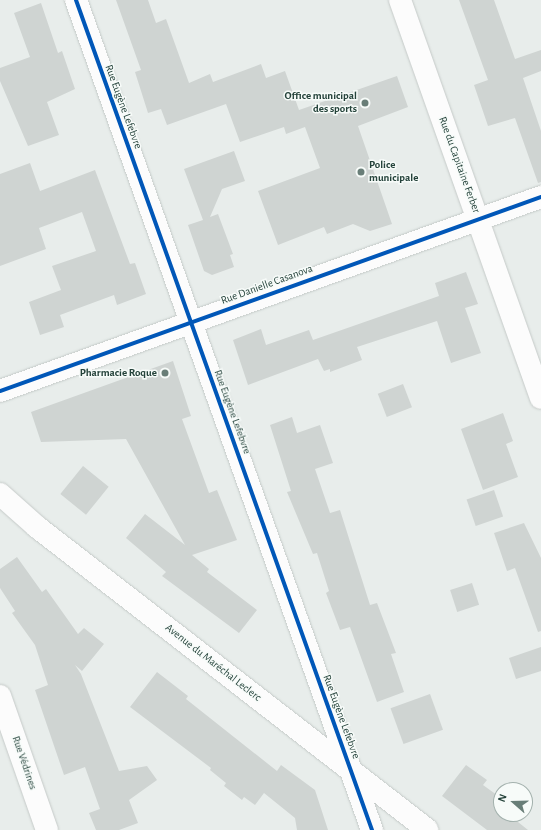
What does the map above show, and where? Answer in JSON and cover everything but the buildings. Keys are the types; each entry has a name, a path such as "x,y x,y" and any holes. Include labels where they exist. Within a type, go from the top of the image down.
{"street":[{"name":"Rue Eugène Lefebvre","path":"76,0 372,830"},
{"name":"Rue du Capitaine Ferber","path":"400,0 479,219 541,398"},
{"name":"Rue Danielle Casanova","path":"0,392 541,197"},
{"name":"Avenue du Maréchal Leclerc","path":"0,494 43,532 350,768 427,830"},
{"name":"Rue Védrines","path":"0,696 47,830"}],"cycle path":[{"path":"76,0 372,830"},
{"path":"0,391 541,197"}],"place":[{"name":"Office municipal des sports","path":"365,103"},
{"name":"Police municipale","path":"361,172"},
{"name":"Pharmacie Roque","path":"165,373"}]}
